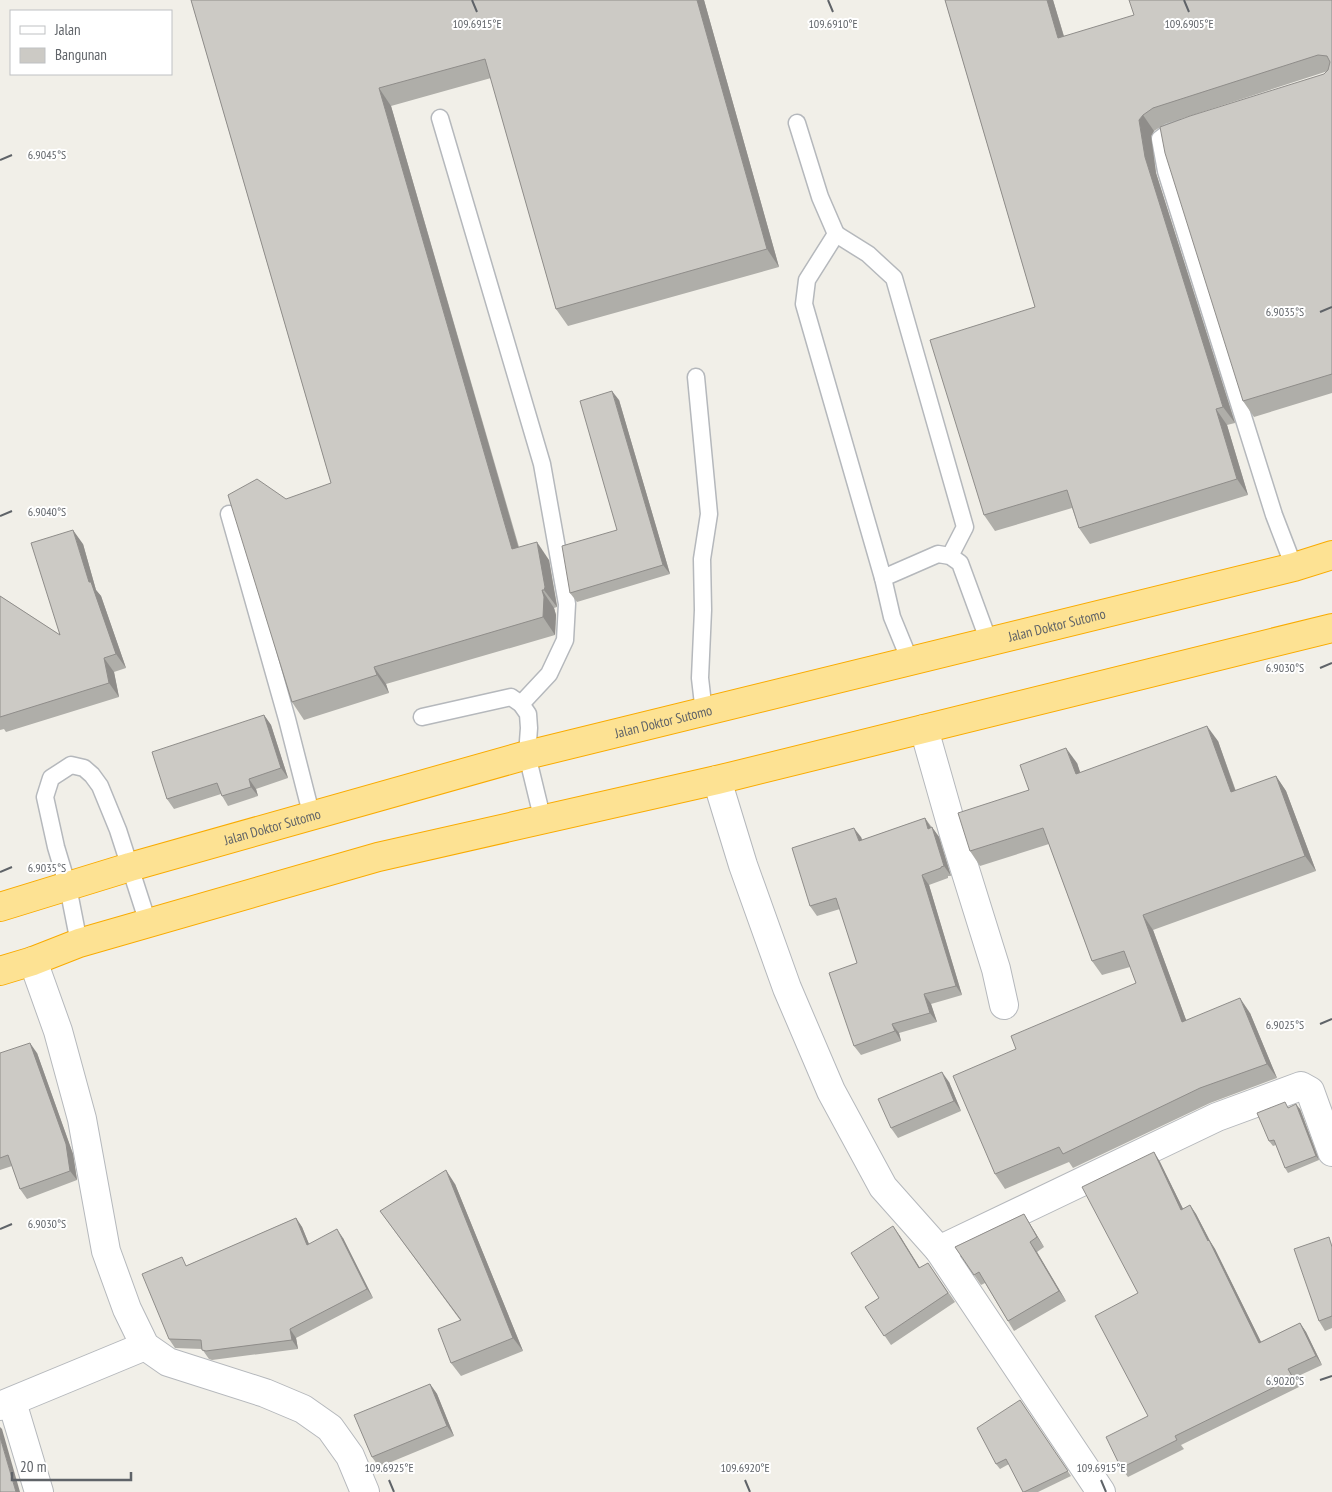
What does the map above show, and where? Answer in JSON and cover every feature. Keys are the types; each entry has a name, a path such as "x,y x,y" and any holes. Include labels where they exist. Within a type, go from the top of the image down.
{"highway":[{"name":"Jalan Doktor Sutomo","path":"0,906 130,867 527,755 1294,567 1332,555"},
{"path":"0,971 33,961 79,943 378,857 717,780 1332,628"}],"street":[{"path":"924,729 996,970 1004,1005"},
{"path":"717,780 743,866 784,979 831,1091 883,1187 939,1250 1101,1492"},
{"path":"33,961 58,1031 82,1119 106,1251 127,1309 145,1346 168,1362 265,1393 303,1408 330,1428 350,1456 365,1492"},
{"path":"939,1250 1217,1117 1301,1086 1310,1091 1332,1152"},
{"path":"39,1492 6,1404 145,1346"}],"lane":[{"path":"440,118 542,464 567,604 565,640 549,674 521,704"},
{"path":"1198,122 1168,133 1160,139 1161,149 1166,172 1274,515 1294,567"},
{"path":"797,124 820,197 836,234 868,254 894,278 965,527 950,556"},
{"path":"836,234 807,280 804,304 883,578 892,618 910,661"},
{"path":"696,377 709,514 702,558 704,610 700,678 704,713"},
{"path":"229,514 287,718 312,817"},
{"path":"883,578 938,554 950,556 960,563 989,642"},
{"path":"422,717 511,697 521,704 528,714 527,755 543,821"},
{"path":"79,943 68,887 45,798 51,778 71,765 84,768 100,786 118,830 148,923"}],"building":[{"path":"191,0 697,0 767,249 556,309 485,59 379,88 512,549 537,542 545,587 542,590 544,597 543,617 374,667 377,675 292,702 228,495 257,479 286,499 331,483"},
{"path":"945,0 1047,0 1058,38 1134,15 1129,0 1332,0 1332,374 1243,401 1165,153 1160,127 1324,74 1328,70 1330,62 1327,56 1318,55 1153,108 1139,120 1145,157 1223,407 1216,409 1237,479 1079,528 1067,490 984,515 930,340 1035,307"},
{"path":"612,391 663,565 570,593 562,546 617,530 580,401"},
{"path":"73,530 89,582 91,582 116,654 104,658 109,683 0,717 0,596 60,635 31,543"},
{"path":"264,715 281,768 249,779 251,787 222,796 217,783 167,799 152,752"},
{"path":"1207,726 1231,792 1276,776 1305,856 1143,915 1182,1022 1240,998 1267,1064 1200,1088 1063,1154 1059,1147 995,1174 953,1076 1016,1049 1011,1036 1136,983 1124,951 1092,961 1043,828 970,851 958,813 1029,790 1020,765 1066,748 1076,774"},
{"path":"925,818 928,829 932,827 944,866 922,875 956,986 924,994 930,1013 892,1024 895,1031 854,1046 829,973 857,963 836,898 810,906 792,848 854,828 859,841"},
{"path":"30,1043 66,1144 70,1171 20,1189 8,1155 0,1158 0,1053"},
{"path":"942,1072 954,1101 891,1128 878,1099"},
{"path":"1285,1102 1288,1108 1296,1104 1316,1156 1285,1168 1274,1140 1269,1141 1257,1113"},
{"path":"1154,1152 1181,1210 1190,1205 1259,1343 1300,1323 1316,1356 1288,1369 1293,1378 1175,1436 1177,1440 1121,1468 1106,1437 1148,1416 1095,1316 1138,1293 1082,1187"},
{"path":"446,1170 513,1338 451,1363 438,1329 461,1320 380,1211"},
{"path":"1024,1214 1037,1237 1030,1242 1059,1291 1008,1321 979,1272 974,1275 955,1247"},
{"path":"296,1218 307,1245 337,1229 367,1289 290,1329 292,1340 206,1351 202,1350 201,1340 169,1339 142,1274 182,1257 186,1266"},
{"path":"893,1226 919,1268 928,1263 948,1293 884,1336 865,1307 879,1298 851,1253"},
{"path":"1329,1237 1332,1247 1332,1316 1319,1321 1294,1249"},
{"path":"430,1384 447,1426 372,1457 354,1415"},
{"path":"1020,1400 1068,1471 1024,1492 1006,1459 996,1464 977,1428"},
{"path":"0,1437 16,1492 0,1492"}]}
